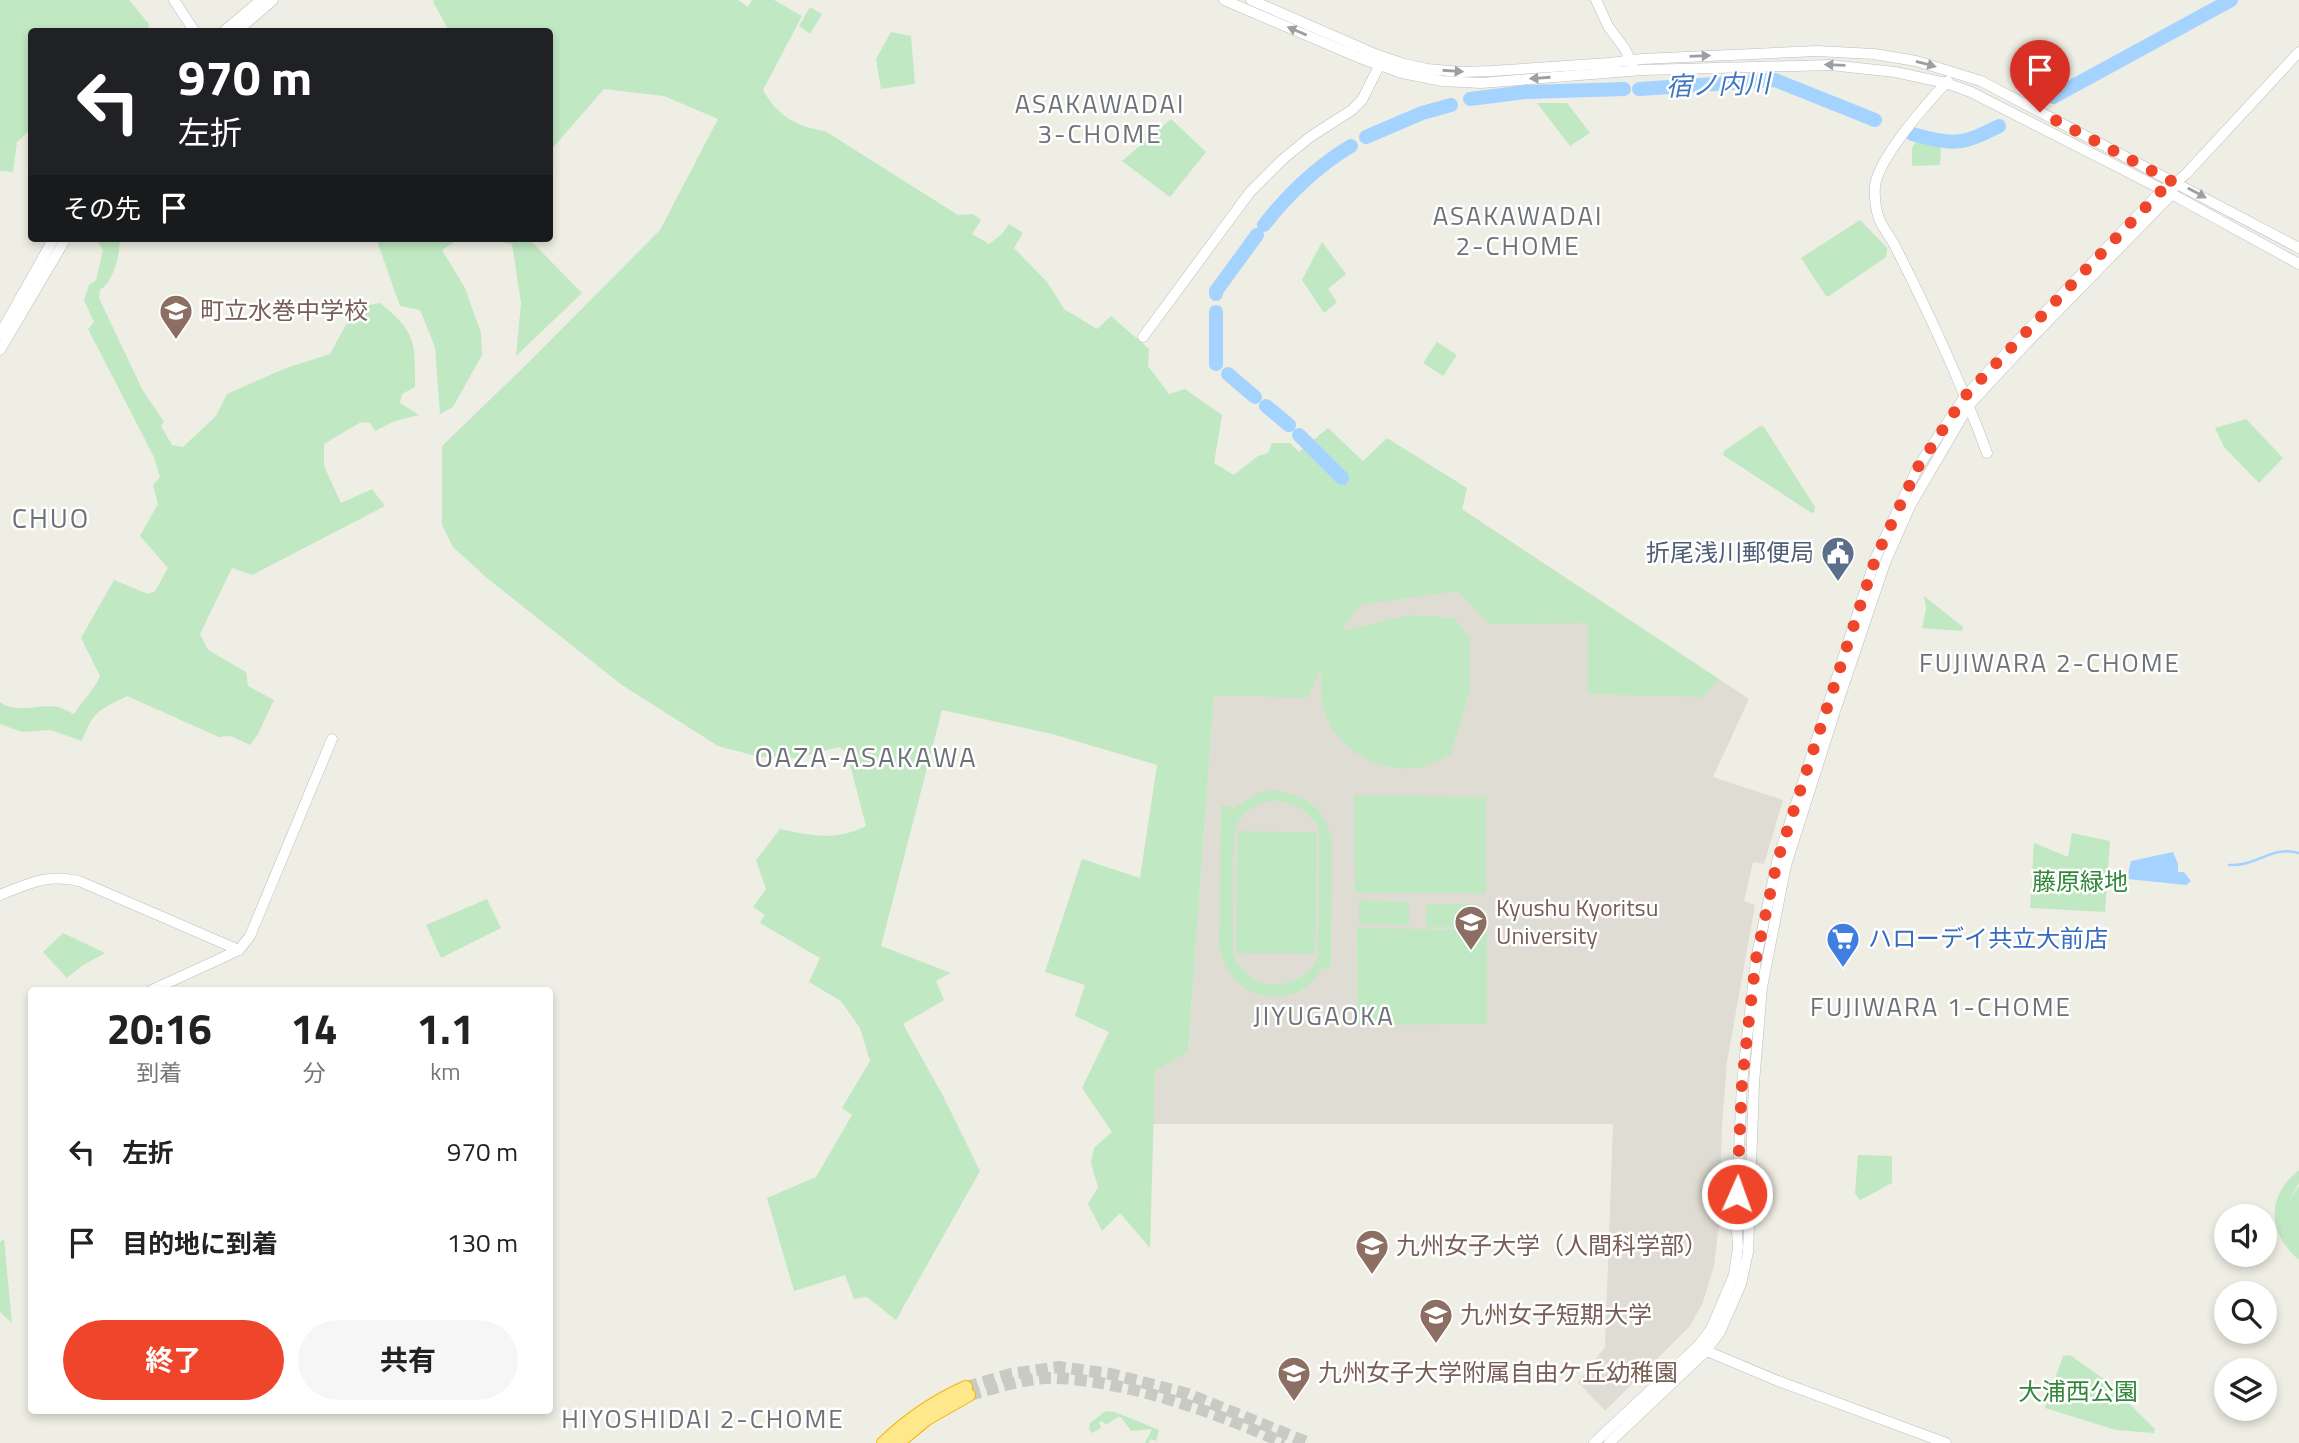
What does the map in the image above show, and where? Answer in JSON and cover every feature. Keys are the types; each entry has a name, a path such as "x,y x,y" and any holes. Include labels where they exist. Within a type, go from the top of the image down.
{"highway":[{"path":"883,1443 900,1426 944,1396 967,1391 898,1443"}],"street":[{"path":"174,0 192,28"},
{"path":"228,28 261,0"},
{"path":"241,28 273,0"},
{"path":"1224,0 1422,77 1462,83 1633,72 1840,65 1884,70 1946,83 1971,92 2299,264"},
{"path":"1251,0 1382,61 1427,69 1461,72 1817,51 1916,61 1981,81 2299,248"},
{"path":"1596,0 1608,26 1631,60 1633,72"},
{"path":"1609,1443 1701,1349 1734,1275 1738,1247 1736,1217 1742,1083 1756,959 1777,862 1876,557 1918,467 1967,401 2021,349 2299,52"},
{"path":"1143,337 1250,192 1300,145 1362,100 1382,61"},
{"path":"1955,73 1890,151 1875,185 1876,202 1881,222 1895,246 1967,401 1987,453"},
{"path":"0,334 52,242"},
{"path":"0,350 6,323 63,242"},
{"path":"1594,1443 1720,1332 1741,1283 1748,1252 1754,1083 1762,986 1786,865 1885,563 1910,506 1967,401"},
{"path":"159,987 239,950 250,936 332,739"},
{"path":"0,895 39,879 60,877 79,881 239,950"},
{"path":"1701,1349 1946,1443"}],"shaded area":[{"name":"Kyushu Kyoritsu University","path":"1462,509 1749,699 1713,777 1783,800 1764,864 1753,862 1744,901 1755,905 1727,1062 1719,1224 1714,1266 1703,1302 1690,1326 1605,1411 1578,1382 1605,1347 1613,1124 1153,1124 1155,1070 1188,1051 1214,695 1334,640 1358,597"}],"green space":[{"path":"0,0 129,0 149,24 148,28 28,28 28,132 17,142 13,172 0,171"},
{"path":"738,0 748,7 752,0 774,0 802,16 763,90 781,113 796,123 825,131 958,215 973,214 981,220 972,234 989,244 1002,234 1009,224 1023,233 1014,248 1047,282 1064,309 1097,329 1111,316 1149,349 1148,366 1169,394 1185,389 1222,415 1214,463 1234,475 1258,456 1268,453 1272,443 1290,443 1299,452 1328,428 1363,461 1387,438 1467,488 1462,510 1719,679 1703,697 1588,694 1588,623 1489,624 1458,591 1360,605 1341,631 1411,615 1454,618 1470,637 1470,689 1451,754 1433,763 1407,769 1392,767 1378,764 1353,750 1333,729 1326,716 1321,698 1322,667 1307,698 1214,695 1188,1051 1155,1071 1150,1248 1120,1213 1102,1231 1088,1204 1098,1187 1091,1163 1094,1148 1112,1132 1082,1088 1109,1032 1075,1016 1085,985 1045,972 1082,859 1140,878 1157,765 1052,734 942,710 881,946 951,973 936,981 944,1000 903,1024 980,1171 896,1320 867,1297 854,1299 845,1275 794,1291 767,1198 816,1177 852,1115 842,1108 870,1061 860,1028 841,1001 809,982 820,958 760,923 765,915 753,907 766,889 756,860 780,829 824,836 844,834 866,826 847,753 839,747 796,758 760,757 718,746 622,685 487,578 453,547 442,525 442,446 660,230 718,119 664,96 604,89 553,148 553,28 447,28 433,2"},
{"path":"810,7 822,14 810,34 799,26"},
{"path":"891,32 911,36 915,84 881,89 876,59"},
{"path":"1537,103 1567,103 1590,133 1570,146"},
{"path":"1171,119 1206,152 1170,197 1122,161"},
{"path":"1917,140 1941,147 1940,165 1912,166 1912,148"},
{"path":"1860,220 1887,248 1886,257 1826,296 1801,258"},
{"path":"98,242 120,242 115,267 100,290 99,298 142,389 164,422 161,426 172,445 183,447 216,416 227,394 286,368 330,354 355,308 380,303 401,322 414,349 415,387 402,394 400,403 419,415 395,421 375,431 370,423 361,422 324,444 324,466 341,503 372,489 385,506 252,575 232,568 200,634 208,650 246,672 248,686 274,700 250,745 231,736 219,737 127,696 98,712 82,741 50,730 22,732 0,724 0,702 14,708 58,707 74,714 100,676 81,638 114,580 148,594 155,591 168,568 140,536 158,504 153,485 160,477 154,457 88,329 94,322 84,300 89,285 96,280 103,250"},
{"path":"377,242 454,242 442,250 465,288 481,333 482,355 453,407 440,414 435,347 420,310 400,306"},
{"path":"501,242 532,242 582,293 516,356 521,303 512,244"},
{"path":"1322,242 1346,274 1328,289 1337,302 1324,313 1302,280"},
{"path":"1437,342 1457,355 1443,376 1423,363"},
{"path":"2246,419 2283,458 2259,483 2224,447 2215,428"},
{"path":"1760,426 1764,427 1815,507 1814,513 1723,455 1724,451"},
{"path":"1924,596 1963,627 1962,631 1922,628 1926,608"},
{"path":"1273,790 1304,799 1324,818 1332,839 1331,968 1321,969 1305,988 1282,996 1258,994 1237,982 1228,970 1219,948 1221,805 1234,808 1258,793","holes":["1274,800 1305,812 1319,828 1318,955 1313,967 1306,974 1286,983 1267,984 1244,971 1233,954 1233,864 1236,830 1241,817 1258,805"]},
{"path":"1354,795 1486,797 1486,893 1355,893"},
{"path":"1238,831 1317,832 1315,954 1236,953"},
{"name":"藤原緑地","path":"2072,833 2110,841 2105,912 2030,908 2034,843 2068,857"},
{"path":"487,899 501,928 441,958 426,925"},
{"path":"1359,900 1409,902 1409,925 1359,924"},
{"path":"1427,904 1474,904 1474,927 1426,927"},
{"path":"1357,928 1487,930 1487,1024 1358,1025"},
{"path":"63,933 105,953 67,978 43,952"},
{"path":"1858,1155 1892,1156 1892,1183 1860,1200 1855,1193"},
{"path":"2299,1170 2299,1183 2290,1199 2299,1186 2299,1260 2288,1249 2277,1229 2276,1203 2288,1180"},
{"path":"4,1239 12,1323 0,1312 0,1242"},
{"name":"大浦西公園","path":"2070,1355 2105,1380 2155,1429 2154,1433 2116,1430 2045,1408 2063,1356"},
{"path":"1106,1411 1159,1430 1156,1441 1150,1439 1149,1443 1145,1443 1152,1429 1131,1431 1121,1417 1106,1425 1102,1421 1099,1423 1101,1428 1092,1433 1089,1429 1090,1423"}],"water":[{"path":"2173,852 2178,872 2184,872 2191,881 2186,885 2127,879 2131,861"}],"waterway":[{"name":"宿ノ内川","path":"2053,97 2231,0"},
{"name":"宿ノ内川","path":"1639,89 1775,80 1875,120"},
{"name":"宿ノ内川","path":"1470,99 1526,92 1624,89"},
{"name":"宿ノ内川","path":"1366,137 1422,113 1451,105"},
{"name":"宿ノ内川","path":"1912,134 1957,142 1999,126"},
{"name":"宿ノ内川","path":"1264,225 1304,181 1351,146"},
{"name":"宿ノ内川","path":"1216,294 1257,235"},
{"name":"宿ノ内川","path":"1216,312 1216,364"},
{"name":"宿ノ内川","path":"1228,374 1255,397"},
{"name":"宿ノ内川","path":"1266,406 1289,425"},
{"name":"宿ノ内川","path":"1299,435 1342,478"},
{"path":"2229,865 2248,863 2280,852 2299,853"}],"tunnel":[{"path":"966,1387 1011,1374 1059,1367 1111,1374 1188,1394 1309,1443"},
{"path":"969,1395 1036,1379 1086,1381 1144,1392 1203,1410 1284,1443"}],"place":[{"name":"町立水巻中学校","path":"176,341"},
{"name":"折尾浅川郵便局","path":"1838,583"},
{"name":"Kyushu Kyoritsu University","path":"1471,952"},
{"name":"ハローデイ共立大前店","path":"1843,969"},
{"name":"九州女子大学（人間科学部）","path":"1372,1276"},
{"name":"九州女子短期大学","path":"1436,1345"},
{"name":"九州女子大学附属自由ケ丘幼稚園","path":"1294,1403"}],"district":[{"name":"ASAKAWADAI 3-CHOME","path":"1100,119"},
{"name":"ASAKAWADAI 2-CHOME","path":"1518,231"},
{"name":"CHUO","path":"51,518"},
{"name":"FUJIWARA 2-CHOME","path":"2050,663"},
{"name":"OAZA-ASAKAWA","path":"866,757"},
{"name":"FUJIWARA 1-CHOME","path":"1941,1007"},
{"name":"JIYUGAOKA","path":"1324,1016"},
{"name":"HIYOSHIDAI 2-CHOME","path":"703,1419"}],"route":[{"path":"1737,1194 1742,1083 1756,959 1777,862 1876,557 1918,467 1965,396 2162,190 2175,183 2040,112"}]}
